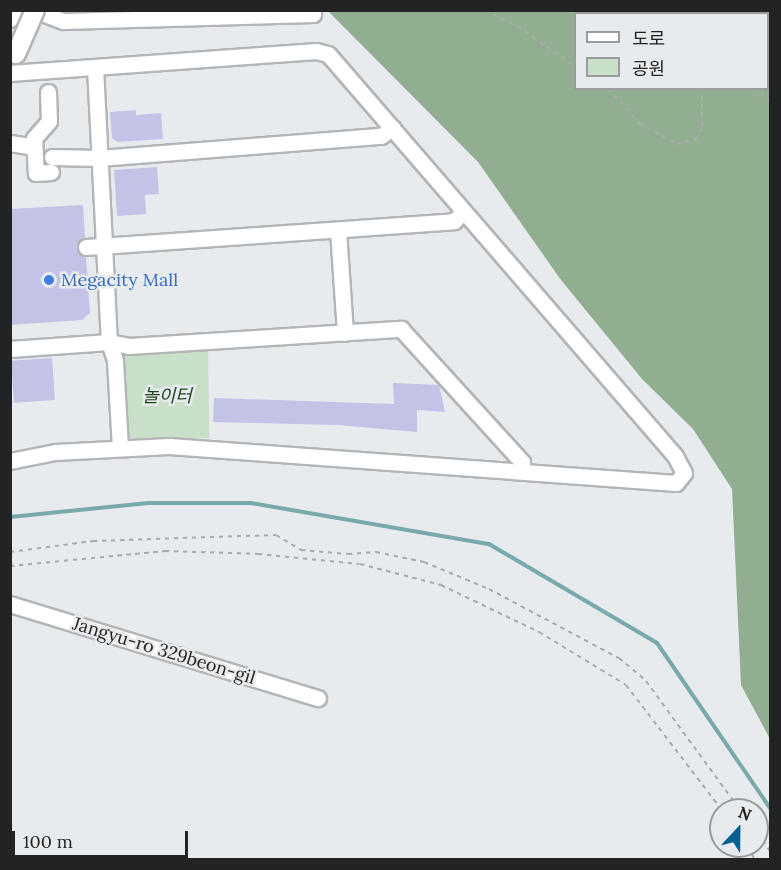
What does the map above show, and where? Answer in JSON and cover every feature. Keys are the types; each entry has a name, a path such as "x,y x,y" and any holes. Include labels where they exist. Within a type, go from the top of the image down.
{"main road":[{"path":"10,18 14,10"},
{"path":"13,59 35,10"}],"street":[{"path":"35,10 63,21 313,14 313,10"},
{"path":"10,73 316,51 328,54 675,456 684,473 676,483 169,446 120,447 10,461"},
{"path":"95,67 109,342 115,361 120,447"},
{"path":"48,92 49,121 34,138 36,173 52,164 99,158 381,136 392,128"},
{"path":"10,143 34,147"},
{"path":"86,247 454,221 463,212"},
{"path":"338,230 345,333"},
{"path":"10,349 109,342 129,346 401,329 522,462 522,471"},
{"name":"Jangyu-ro 329beon-gil","path":"10,604 318,698"}],"path":[{"path":"485,10 517,26 574,66"},
{"path":"610,90 639,123 676,144 696,139 702,126 702,90"},
{"path":"757,90 771,101"},
{"path":"10,552 76,543 212,539 224,535 261,538 276,535 301,550 348,554 376,552 424,562 489,589 620,658 646,681 731,798"},
{"path":"10,566 165,551 258,554 360,564 441,585 539,632 626,685 713,798"}],"green space":[{"path":"328,11 770,11 770,739 741,685 732,489 693,429 642,379 561,280 478,162"},
{"name":"놀이터","path":"208,350 210,438 125,439 123,351"}],"building":[{"path":"136,110 136,115 161,113 163,139 117,142 112,138 110,112"},
{"path":"157,167 159,194 145,195 146,214 117,216 114,170"},
{"name":"Megacity Mall","path":"83,205 85,237 76,247 86,257 90,313 82,320 10,325 10,209"},
{"path":"52,358 55,400 14,403 11,361"},
{"path":"393,383 439,385 445,412 417,410 417,432 338,425 213,422 214,398 394,404"}],"waterway":[{"path":"10,517 148,503 251,503 489,544 657,643 770,808"}],"place":[{"name":"Megacity Mall","path":"49,280"}]}
